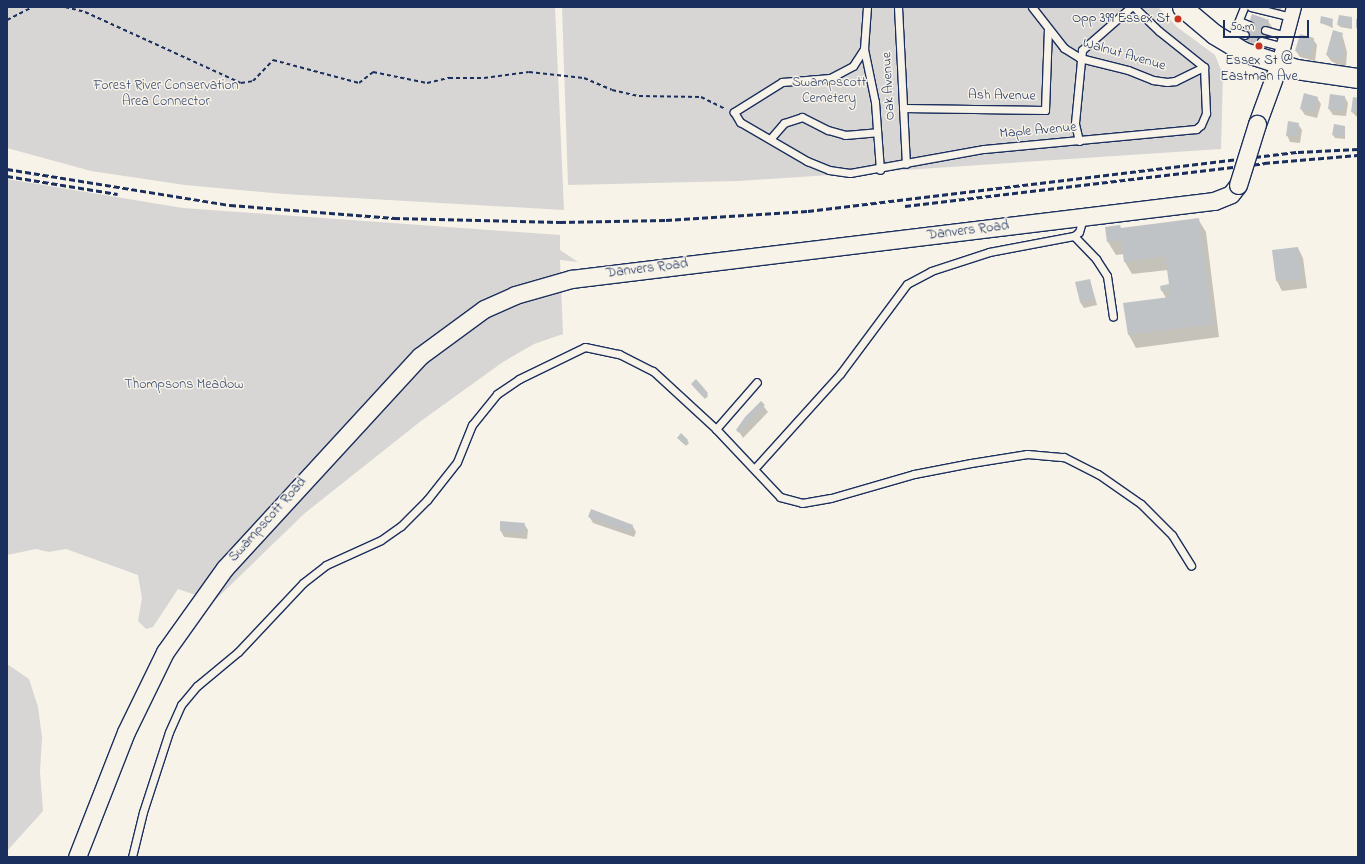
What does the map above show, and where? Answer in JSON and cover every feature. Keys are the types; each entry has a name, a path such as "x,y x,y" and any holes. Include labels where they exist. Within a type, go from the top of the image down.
{"main road":[{"path":"1182,7 1236,37 1283,49 1358,78"}],"street":[{"path":"1283,49 1293,12"},
{"name":"Danvers Road","path":"567,280 1214,201 1231,194 1238,185 1283,49"},
{"name":"Swampscott Road","path":"77,857 120,745 162,659 177,633 225,568 420,356 484,309 515,296 567,280"}],"lane":[{"path":"867,7 864,49 875,102 880,170"},
{"name":"Oak Avenue","path":"898,7 906,164"},
{"name":"Walnut Avenue","path":"1032,7 1064,48 1080,58 1128,70 1153,80 1166,82 1175,81 1204,67"},
{"path":"1079,140 1075,123 1080,58 1088,43 1131,7"},
{"path":"1134,7 1159,31 1204,67"},
{"path":"1236,37 1239,21 1244,7"},
{"path":"1251,7 1293,12"},
{"path":"1239,21 1249,25"},
{"name":"Ash Avenue","path":"903,108 1045,110 1048,29"},
{"path":"1265,30 1283,49"},
{"path":"1261,41 1283,49"},
{"path":"734,112 782,82 816,81 843,73 853,66 864,49"},
{"name":"Maple Avenue","path":"734,112 740,122 771,138 807,161 829,170 850,173 880,170 984,149 1189,131 1199,126 1206,113 1204,67"},
{"path":"771,138 784,123 802,116 828,130 845,135 877,132"},
{"path":"755,468 840,374 907,284 931,271 983,253 1074,236 1082,226 1083,218"},
{"path":"1074,236 1096,259 1106,276 1113,317"},
{"path":"132,857 143,812 169,732 181,705 196,686 238,652 309,578 326,565 381,540 406,521 427,500 457,462 472,425 497,394 519,378 585,347 620,354 653,371 716,429 755,468 766,484 780,497 802,503 831,498 914,474 971,463 1027,454 1064,457 1098,474 1140,504 1172,535 1191,566"},
{"path":"716,429 757,382"}],"path":[{"path":"7,20 33,7"},
{"path":"65,7 85,12 241,83 253,81 273,60 359,83 373,72 427,83 448,78 484,78 529,72 584,78 612,90 638,96 701,97 734,112"}],"green space":[{"name":"Forest River Conservation Area Connector","path":"7,7 555,7 564,210 284,194 185,185 91,171 7,148"},
{"name":"Swampscott Cemetery","path":"562,7 1158,7 1177,27 1215,55 1223,75 1221,149 738,181 568,185"},
{"name":"Thompsons Meadow","path":"7,179 183,208 560,235 560,250 578,262 560,260 563,334 534,344 503,362 421,421 305,513 214,601 178,589 153,627 146,629 138,621 142,598 138,575 66,549 49,552 36,549 7,555"},
{"path":"7,664 29,679 38,707 42,737 40,772 43,811 7,851"}],"building":[{"path":"1252,14 1269,20 1260,44 1244,38"},
{"path":"1339,15 1352,17 1351,27 1337,25"},
{"path":"1321,16 1333,19 1332,26 1320,23"},
{"path":"1356,19 1358,19 1358,28 1356,28"},
{"path":"1333,30 1343,33 1340,43 1344,45 1341,61 1326,55"},
{"path":"1300,34 1314,38 1311,56 1295,51"},
{"path":"1304,93 1318,97 1314,112 1300,109"},
{"path":"1330,94 1345,96 1343,111 1328,109"},
{"path":"1353,97 1358,98 1358,113 1351,112"},
{"path":"1288,121 1299,123 1297,137 1286,136"},
{"path":"1334,124 1345,126 1344,137 1332,135"},
{"path":"1199,218 1213,324 1128,335 1123,303 1170,297 1170,290 1161,291 1160,286 1169,284 1165,256 1124,262 1121,240 1107,242 1105,227 1120,225 1121,228"},
{"path":"1298,247 1302,279 1276,281 1272,250"},
{"path":"1090,279 1094,299 1080,302 1075,282"},
{"path":"696,379 708,393 703,397 691,384"},
{"path":"761,401 765,405 739,433 736,430 745,417"},
{"path":"681,433 688,440 684,444 677,438"},
{"path":"591,509 633,525 630,532 588,517"},
{"path":"500,521 525,523 524,533 500,531"}],"railway":[{"path":"7,169 230,205 394,218 560,222 666,220 808,211 1298,152 1358,149"},
{"path":"905,206 1264,163 1358,155"},
{"path":"7,176 118,194"}],"place":[{"name":"Opp 399 Essex St","path":"1178,19"},
{"name":"Essex St @ Eastman Ave","path":"1259,46"}]}
